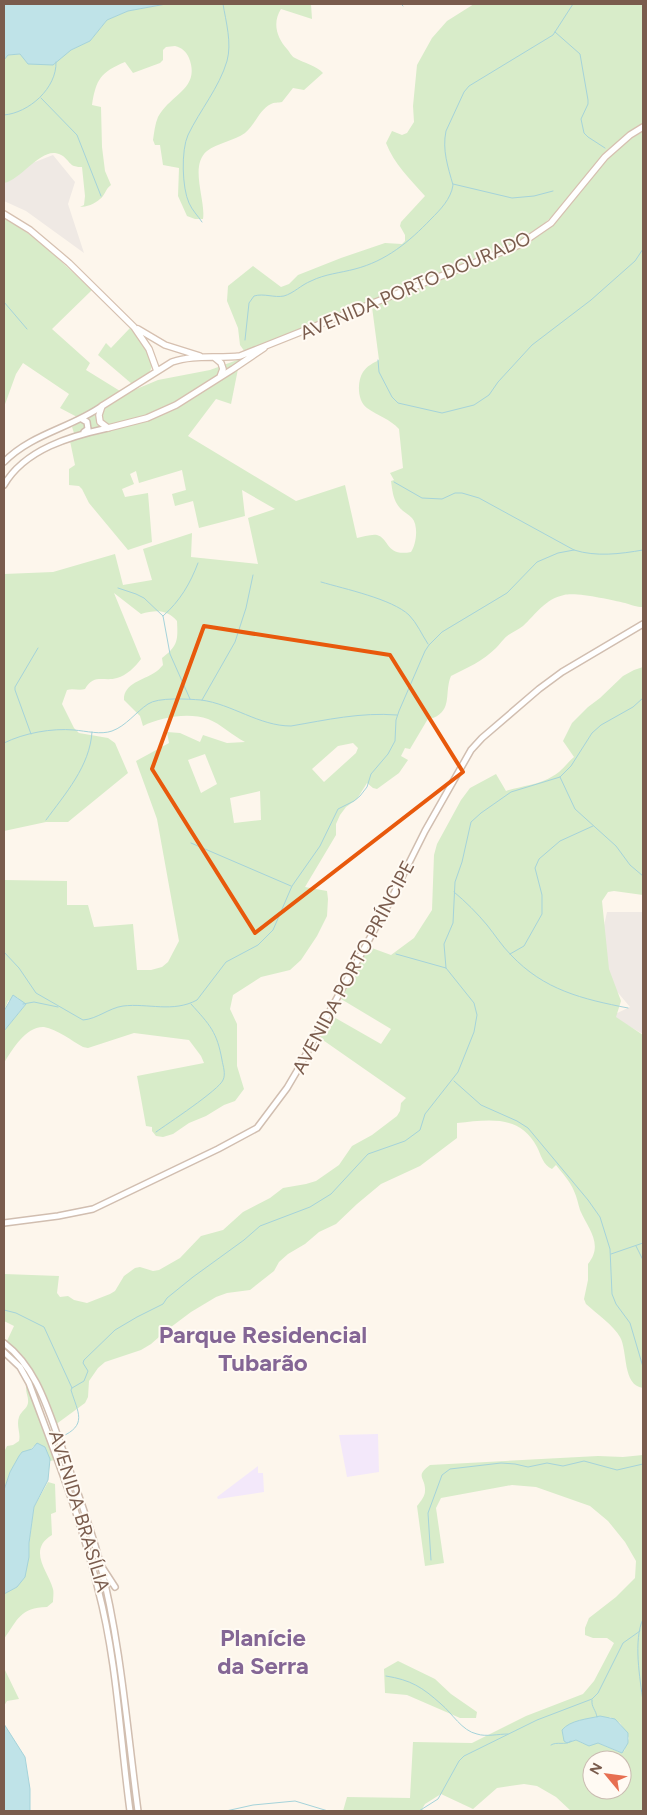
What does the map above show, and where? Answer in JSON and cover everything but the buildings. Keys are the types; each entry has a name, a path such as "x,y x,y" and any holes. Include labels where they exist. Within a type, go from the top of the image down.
{"main road":[{"name":"AVENIDA PORTO DOURADO","path":"102,406 136,386 167,364 181,359 240,356 264,348 519,245 551,223 605,157 630,135 643,127"},
{"path":"4,214 30,230 69,263 134,327 148,349 158,371"},
{"path":"134,327 165,345 205,357"},
{"name":"AVENIDA PORTO DOURADO","path":"108,428 158,414 195,394 264,348"},
{"path":"215,358 223,369 220,377"},
{"path":"226,358 232,366 231,370"},
{"path":"136,386 147,377 154,365"},
{"path":"102,406 99,415 100,422 108,428"}],"street":[{"name":"AVENIDA PORTO DOURADO","path":"4,462 29,442 82,419 102,406"},
{"path":"82,419 87,422 88,429 82,433"},
{"name":"AVENIDA PORTO DOURADO","path":"4,485 20,465 47,447 82,433 108,428"},
{"name":"AVENIDA PORTO PRÍNCIPE","path":"4,1223 65,1215 93,1208 131,1192 257,1128 287,1088 301,1064 388,905 425,831 471,750 482,738 539,689 562,672 643,624"},
{"name":"AVENIDA BRASÍLIA","path":"4,1343 17,1354 30,1370 73,1477 100,1563 115,1643 138,1811"},
{"name":"AVENIDA BRASÍLIA","path":"4,1352 20,1367 26,1377 75,1510 99,1590 108,1636 130,1811"},
{"path":"100,1563 115,1587"}],"highlighted area":[{"path":"204,626 390,655 463,772 255,933 152,769"}],"shaded area":[{"path":"53,155 75,182 68,204 84,253 26,211 4,201 4,174"},
{"path":"607,912 643,912 643,1034 611,1016 630,1007 609,982 600,944"},
{"path":"378,1434 379,1472 347,1477 339,1435"},
{"path":"258,1466 258,1473 263,1473 264,1492 218,1499 217,1497"}],"green space":[{"path":"166,4 311,4 312,19 281,9 276,25 278,35 292,56 323,73 304,90 293,88 282,102 273,103 267,107 245,133 207,151 202,157 199,165 199,184 203,219 187,216 178,196 179,168 163,165 160,145 155,145 153,140 158,117 163,109 188,84 191,77 192,68 188,56 184,50 175,46 166,47 163,50 163,60 160,63 133,73 125,62 110,69 101,78 95,89 92,105 101,107 105,171 111,185 98,201 80,207 84,205 85,196 82,167 72,165 62,155 55,153 43,156 17,176 4,183 4,60 8,55 71,50 90,41 107,20 128,11"},
{"path":"474,4 643,4 643,125 621,140 558,211 529,236 511,246 245,352 240,345 238,328 227,301 228,286 253,266 281,287 289,284 298,275 341,258 385,243 402,244 405,241 405,235 400,226 401,222 425,196 398,165 386,143 392,131 402,135 407,133 414,122 413,106 417,65 432,38 447,21"},
{"path":"643,131 643,607 585,595 570,594 557,597 546,603 523,626 506,637 486,657 451,676 446,705 439,715 433,718 429,717 410,749 405,748 401,756 408,760 399,773 377,789 367,783 357,799 346,807 340,815 336,824 336,835 305,887 327,891 328,899 327,916 317,936 301,960 290,970 261,977 233,995 230,1009 237,1024 237,1066 244,1089 235,1101 189,1123 173,1134 163,1137 156,1136 152,1131 152,1127 146,1126 137,1076 204,1063 189,1040 134,1033 88,1048 54,1030 44,1027 31,1030 20,1040 4,1063 4,1031 26,1004 17,997 8,1001 4,1011 4,880 67,881 67,905 88,905 94,927 133,924 137,970 151,970 162,967 168,962 179,941 157,819 136,761 169,743 167,732 180,733 200,742 203,735 227,743 245,742 213,721 200,717 175,716 143,726 140,716 124,700 125,695 130,686 155,672 163,665 162,658 171,650 176,642 177,621 169,614 160,611 141,614 114,593 141,659 121,677 92,681 85,689 67,690 62,704 74,728 79,733 108,738 115,743 128,773 68,822 46,822 4,831 4,574 53,572 115,554 123,585 152,580 143,549 192,533 191,557 258,564 248,518 275,509 242,490 245,516 199,528 193,501 175,506 172,494 186,490 182,470 139,483 136,471 130,474 134,484 122,489 125,497 148,493 152,542 128,550 89,503 82,489 79,486 69,485 69,469 75,465 70,441 76,439 72,427 127,393 158,380 210,370 240,359 231,404 216,399 188,436 296,501 345,485 357,538 377,535 392,550 403,553 411,552 415,540 416,526 412,518 396,502 391,481 394,480 390,473 403,468 399,429 367,408 361,401 359,391 363,372 368,366 379,360 372,307 513,250 540,235 558,219 610,156","holes":["353,743 358,748 356,753 324,782 312,769 338,746","205,754 217,784 201,793 188,760","260,791 261,820 234,823 230,798"]},
{"path":"4,217 39,241 92,290 52,329 90,363 86,370 120,391 79,418 60,408 69,394 23,363 16,374 4,407"},
{"path":"130,328 144,345 152,365 147,375 132,384 98,355 106,343 111,348"},
{"path":"643,667 643,895 614,891 608,892 602,901 609,969 621,1001 616,1017 643,1035 643,1388 636,1386 632,1381 620,1337 609,1324 586,1304 584,1299 588,1280 588,1264 593,1257 595,1243 570,1184 556,1165 552,1169 546,1165 530,1136 522,1129 502,1122 480,1121 457,1123 457,1138 420,1166 381,1184 336,1224 319,1232 305,1244 288,1254 279,1262 274,1271 250,1290 227,1293 216,1297 191,1312 141,1350 105,1362 89,1381 88,1397 85,1403 55,1425 37,1377 23,1356 6,1343 14,1326 4,1321 4,1274 59,1276 57,1293 60,1297 68,1296 74,1300 87,1303 110,1294 115,1291 124,1276 135,1268 159,1270 180,1258 201,1236 223,1230 243,1212 270,1198 283,1188 316,1181 339,1165 352,1146 372,1135 397,1116 401,1103 406,1098 320,1038 332,1016 381,1044 391,1029 341,999 369,947 391,955 414,938 432,910 434,855 437,844 461,800 470,788 496,774 506,791 548,779 556,774 574,757 563,741 572,723 623,676"},
{"path":"27,1383 55,1460 50,1461 45,1447 34,1446 29,1451 22,1452 10,1472 4,1490 4,1452 7,1446 19,1441 18,1420 28,1403"},
{"path":"643,1455 643,1811 571,1811 556,1797 537,1786 524,1784 497,1788 473,1809 441,1794 425,1804 422,1809 425,1811 343,1811 347,1797 410,1798 413,1742 472,1743 526,1716 583,1694 594,1681 614,1643 607,1638 593,1638 585,1635 585,1628 589,1618 616,1597 635,1578 636,1561 625,1542 608,1521 590,1506 536,1487 512,1485 441,1498 436,1508 444,1563 425,1566 417,1506 425,1493 422,1475 425,1469 430,1465 598,1456 623,1457"},
{"path":"48,1482 55,1484 56,1512 51,1514 52,1535 41,1547 40,1554 53,1589 53,1602 47,1607 25,1612 4,1639 4,1594 17,1587 29,1557 34,1507"},
{"path":"398,1661 435,1679 451,1694 477,1712 476,1718 460,1718 407,1695 385,1693 384,1669"},
{"path":"4,1668 19,1699 7,1701 4,1706"}],"water":[{"path":"4,4 166,4 128,11 107,20 90,41 71,50 53,65 28,64 20,54 8,55 4,60"},
{"path":"13,995 26,1004 4,1031 4,1011"},
{"path":"37,1443 45,1447 50,1459 48,1480 34,1507 25,1577 17,1587 4,1594 4,1490 10,1472 19,1456 22,1452 32,1449"},
{"path":"600,1716 615,1719 628,1733 628,1743 624,1750 615,1750 598,1743 589,1746 576,1740 567,1743 564,1741 562,1730 580,1720"},
{"path":"4,1724 25,1757 30,1789 30,1811 4,1811"}],"waterway":[{"path":"202,222 189,203 185,188 183,159 188,135 214,90 227,61 229,40 223,4"},
{"path":"245,340 249,303 254,296 284,296 316,279 377,261 405,243 434,216 445,204 452,190 453,185 446,158 445,138 446,131 464,92 469,86 553,35 573,4"},
{"path":"555,32 580,54 588,100 581,119 584,133 605,148"},
{"path":"4,115 23,110 40,98 52,81 56,62"},
{"path":"41,98 77,135 101,196"},
{"path":"453,184 512,198 534,196 553,191"},
{"path":"378,360 379,372 392,397 398,403 442,413 474,405 489,395 498,382 532,345 591,300 635,261 643,249"},
{"path":"4,302 27,329"},
{"path":"394,482 422,498 442,499 455,493 479,498 574,550 599,554 617,554 643,550"},
{"path":"4,952 19,968 36,993 83,1020 123,1006 170,1007 188,1004 197,1000 226,962 258,945 273,930 292,886 320,846 338,809 354,801 367,787 371,774 388,754 395,741 396,720 399,711 429,645 442,632 507,593 537,562 558,553 574,550"},
{"path":"163,616 184,592 198,563"},
{"path":"202,700 235,642 246,608 253,575"},
{"path":"321,582 380,599 401,609 412,618 428,644"},
{"path":"118,588 144,598 163,616 170,654 190,699"},
{"path":"31,734 15,687 38,648"},
{"path":"446,968 444,944 453,923 455,882 462,862 471,822 511,792 560,777 571,766 592,733 601,725 633,707 643,698"},
{"path":"4,743 20,736 47,731 74,730 98,733 112,731 122,726 148,704 166,699 212,702 257,719 291,726 357,716 397,715"},
{"path":"46,820 82,768 87,756 92,732"},
{"path":"560,777 575,809 616,846 630,865 643,876"},
{"path":"510,954 524,946 542,914 542,895 535,868 539,859 560,841 593,826"},
{"path":"191,843 291,886"},
{"path":"454,892 479,916 511,955 537,977 550,985 579,997 628,1008"},
{"path":"72,1388 84,1381 88,1371 83,1363 84,1360 115,1330 163,1304 167,1298 193,1277 260,1226 310,1207 331,1194 368,1154 405,1141 420,1130 425,1114 458,1072 474,1032 477,1015 474,1003 446,968 396,954"},
{"path":"23,1004 34,1002 58,1007"},
{"path":"156,1132 192,1107 219,1085 224,1078 218,1042 208,1024 191,1004"},
{"path":"454,1081 481,1105 528,1128 600,1217 610,1249 612,1294 616,1304 630,1323 643,1367"},
{"path":"611,1254 643,1243"},
{"path":"636,1246 643,1260"},
{"path":"4,1310 16,1313 44,1327 72,1388 78,1412 78,1423 75,1428 61,1437"},
{"path":"431,1560 428,1513 442,1475 450,1469 501,1463 528,1467 547,1463 563,1466 584,1461 617,1470 643,1464"},
{"path":"643,1619 638,1638 639,1671 643,1701"},
{"path":"419,1811 438,1799 459,1761 464,1756 537,1720 592,1699 598,1693 623,1643 640,1631"},
{"path":"386,1676 409,1682 422,1689 445,1708 462,1726 472,1732 481,1735 508,1734"},
{"path":"592,1700 597,1717"},
{"path":"551,1745 571,1741"},
{"path":"226,1811 253,1805 295,1801 328,1811"}],"district":[{"name":"Parque Residencial Tubarão","path":"263,1349"},
{"name":"Planície da Serra","path":"263,1652"}]}
